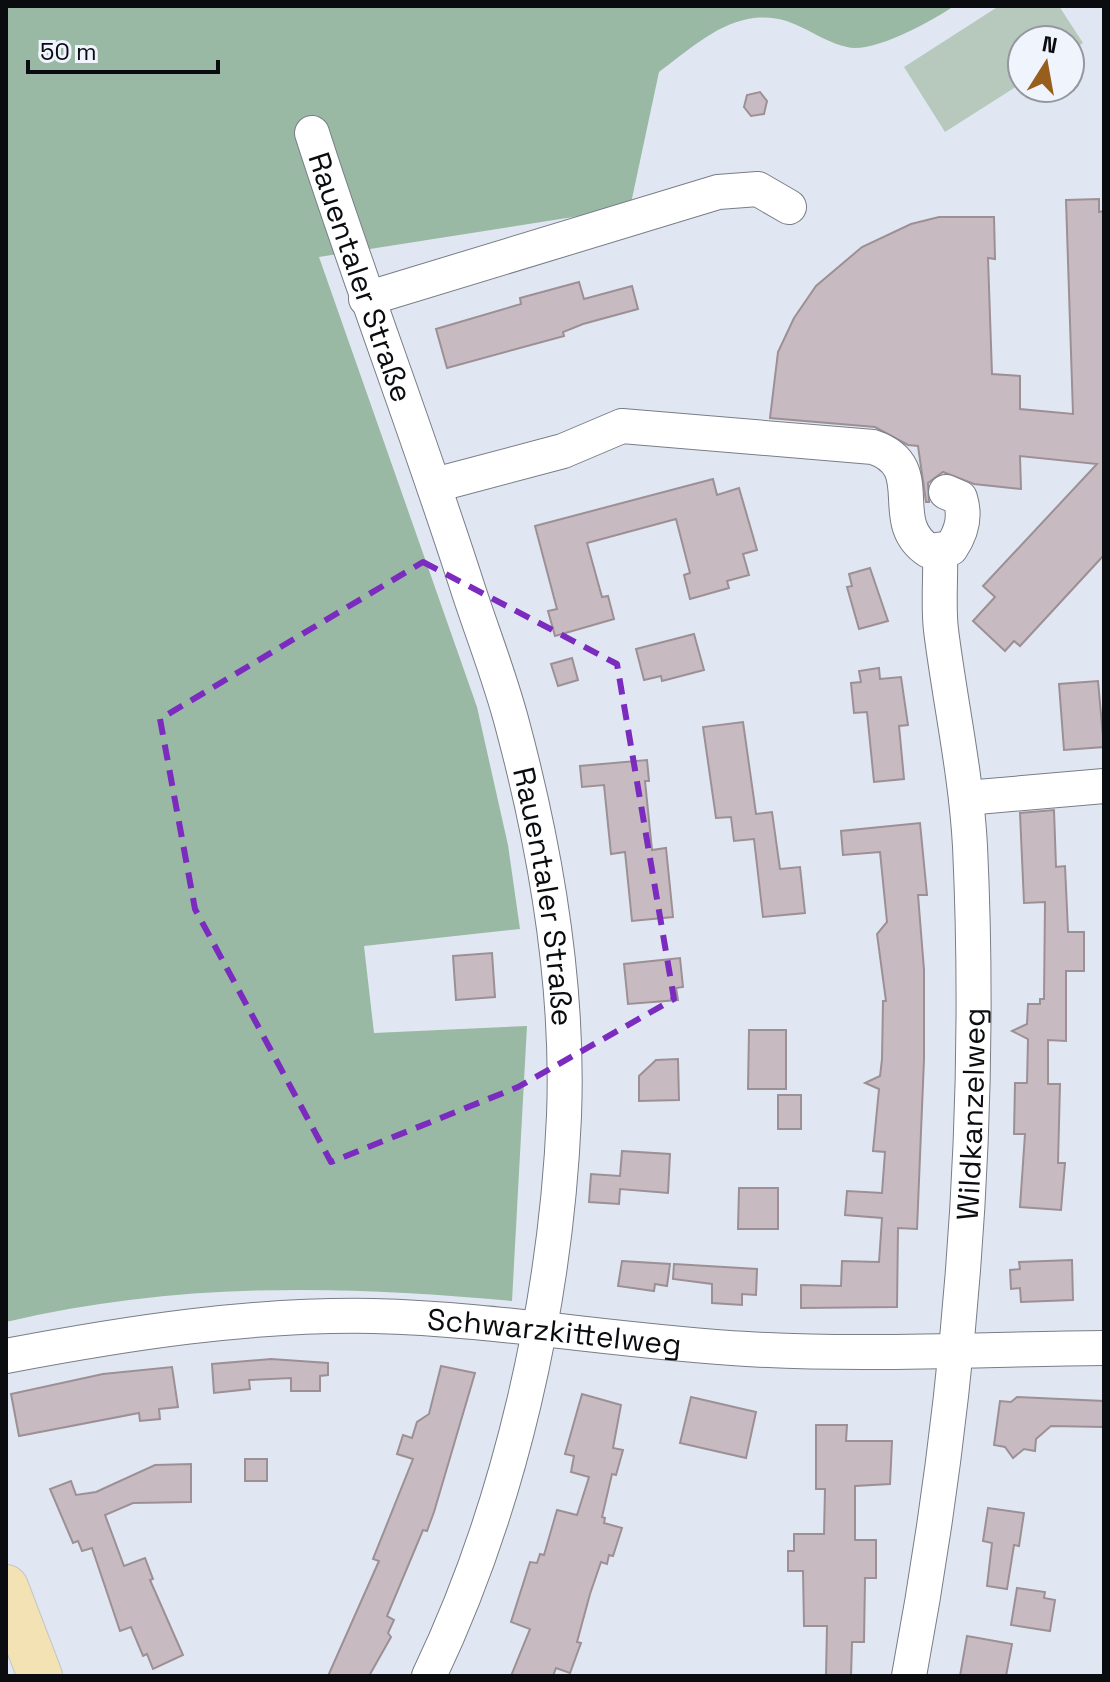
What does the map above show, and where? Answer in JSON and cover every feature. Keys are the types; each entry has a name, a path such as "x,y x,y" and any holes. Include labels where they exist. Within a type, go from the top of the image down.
{"main road":[{"path":"6,1587 40,1676"}],"street":[{"name":"Rauentaler Straße","path":"312,133 366,299 435,485 513,727 547,893 561,998 564,1114 555,1225 537,1330 500,1490 473,1575 429,1676"},
{"path":"366,299 718,192 758,189 789,207"},
{"path":"435,485 563,451 622,426 873,447 898,462 924,490 960,498 964,510 959,537 951,548 940,552 929,551 915,542 906,526 924,490"},
{"name":"Wildkanzelweg","path":"909,1676 941,1488 956,1349 968,1183 973,1048 970,843 941,627 940,552"},
{"path":"966,798 1104,786"},
{"name":"Schwarzkittelweg","path":"6,1356 127,1333 253,1319 373,1316 747,1349 1104,1348"}],"highlighted area":[{"path":"423,562 617,664 674,999 518,1087 331,1162 195,909 160,719"}],"green space":[{"path":"6,6 954,6 902,35 858,48 834,43 777,19 748,19 712,33 659,72 630,208 319,257 477,707 508,845 520,929 364,946 374,1033 527,1026 512,1301 385,1292 258,1290 132,1300 6,1322"},
{"path":"999,6 1059,6 1071,24 1006,24 1006,93 945,132 904,67"}],"building":[{"path":"760,92 767,101 764,114 751,116 744,107 747,95"},
{"path":"1099,199 1099,212 1104,211 1104,555 1020,646 1014,641 1005,651 973,621 995,597 983,586 1097,464 1020,456 1021,489 974,484 943,472 928,483 929,502 926,502 918,446 908,445 875,427 770,418 778,352 794,318 816,286 862,247 911,224 939,217 994,217 995,259 988,258 992,374 1020,376 1020,409 1073,414 1066,200"},
{"path":"579,282 584,299 632,286 638,309 583,324 563,332 564,336 447,368 436,329 521,304 520,298"},
{"path":"713,479 717,495 739,488 757,550 743,554 749,575 727,581 729,588 690,599 684,575 690,573 676,519 587,543 602,597 608,596 614,619 555,636 548,611 557,609 535,526"},
{"path":"870,568 888,621 859,629 847,587 852,586 849,574"},
{"path":"694,634 704,670 662,681 661,676 644,680 636,649"},
{"path":"572,658 578,680 558,686 551,664"},
{"path":"879,668 880,679 901,677 908,725 899,726 904,779 874,782 867,712 854,713 851,683 861,682 859,671"},
{"path":"1098,681 1104,747 1064,750 1059,684"},
{"path":"743,722 756,814 772,812 780,869 800,867 805,913 763,917 754,839 734,841 731,817 716,818 703,727"},
{"path":"647,760 649,781 645,781 652,850 666,848 673,917 632,921 625,852 611,854 604,785 582,787 580,766"},
{"path":"1054,810 1056,867 1065,866 1068,932 1084,932 1084,971 1066,971 1066,1041 1048,1040 1048,1084 1060,1084 1058,1163 1065,1163 1061,1210 1020,1207 1025,1134 1014,1134 1015,1083 1027,1083 1028,1039 1012,1031 1027,1024 1028,1004 1040,1004 1040,999 1044,999 1045,902 1024,903 1020,813"},
{"path":"920,823 927,895 918,895 924,970 924,1059 917,1229 898,1228 897,1307 801,1308 801,1285 841,1286 842,1261 879,1262 882,1218 845,1215 847,1191 882,1193 885,1152 873,1151 879,1089 865,1083 880,1076 883,1001 886,1001 877,934 887,922 880,852 843,855 841,831"},
{"path":"492,953 495,997 456,1000 453,956"},
{"path":"680,958 683,987 676,988 678,1000 628,1004 624,964"},
{"path":"749,1030 786,1030 786,1089 748,1089"},
{"path":"678,1059 679,1100 639,1101 639,1076 656,1060"},
{"path":"778,1095 801,1095 801,1129 778,1129"},
{"path":"622,1151 670,1154 668,1193 620,1189 619,1204 589,1202 591,1174 620,1176"},
{"path":"739,1188 778,1188 778,1229 738,1229"},
{"path":"1072,1260 1073,1300 1021,1302 1020,1288 1011,1289 1010,1270 1020,1269 1019,1262"},
{"path":"622,1261 670,1264 667,1286 655,1284 654,1291 618,1286"},
{"path":"674,1264 757,1269 756,1295 742,1294 742,1305 712,1303 712,1284 673,1279"},
{"path":"271,1359 328,1363 328,1375 320,1376 320,1391 291,1391 291,1378 249,1380 250,1389 214,1393 212,1364"},
{"path":"441,1366 475,1373 434,1512 427,1531 423,1530 387,1616 394,1620 388,1633 391,1637 369,1676 328,1676 379,1561 373,1559 413,1459 397,1454 403,1435 412,1438 417,1422 429,1414"},
{"path":"172,1367 178,1407 159,1409 160,1419 140,1421 139,1413 19,1436 11,1394 103,1374"},
{"path":"582,1394 621,1405 613,1448 623,1450 616,1475 612,1474 602,1517 605,1518 604,1523 622,1528 613,1556 609,1555 607,1564 601,1562 577,1642 581,1643 570,1673 556,1668 553,1676 511,1676 530,1629 511,1622 530,1562 537,1563 540,1554 544,1555 557,1510 577,1515 589,1477 571,1472 574,1456 565,1454"},
{"path":"691,1397 756,1412 746,1458 680,1443"},
{"path":"1017,1397 1104,1401 1104,1427 1051,1426 1036,1439 1035,1451 1024,1449 1013,1458 1005,1447 994,1445 1000,1401 1011,1402"},
{"path":"816,1425 847,1425 846,1441 892,1441 890,1484 855,1486 855,1540 876,1540 876,1578 865,1578 864,1642 852,1642 851,1676 826,1676 827,1626 804,1626 803,1571 788,1571 788,1551 794,1551 794,1534 824,1534 825,1489 816,1489"},
{"path":"245,1459 267,1459 267,1481 245,1481"},
{"path":"191,1464 191,1502 133,1503 105,1515 124,1566 145,1558 153,1579 150,1580 183,1655 153,1669 147,1654 143,1656 131,1627 120,1631 92,1548 82,1551 78,1541 73,1543 50,1489 71,1481 76,1495 96,1492 155,1465"},
{"path":"988,1508 1024,1513 1019,1546 1014,1545 1007,1589 987,1586 992,1543 983,1541"},
{"path":"1017,1588 1045,1592 1044,1598 1055,1600 1050,1631 1011,1625"},
{"path":"967,1636 1012,1644 1006,1676 960,1676"}]}
